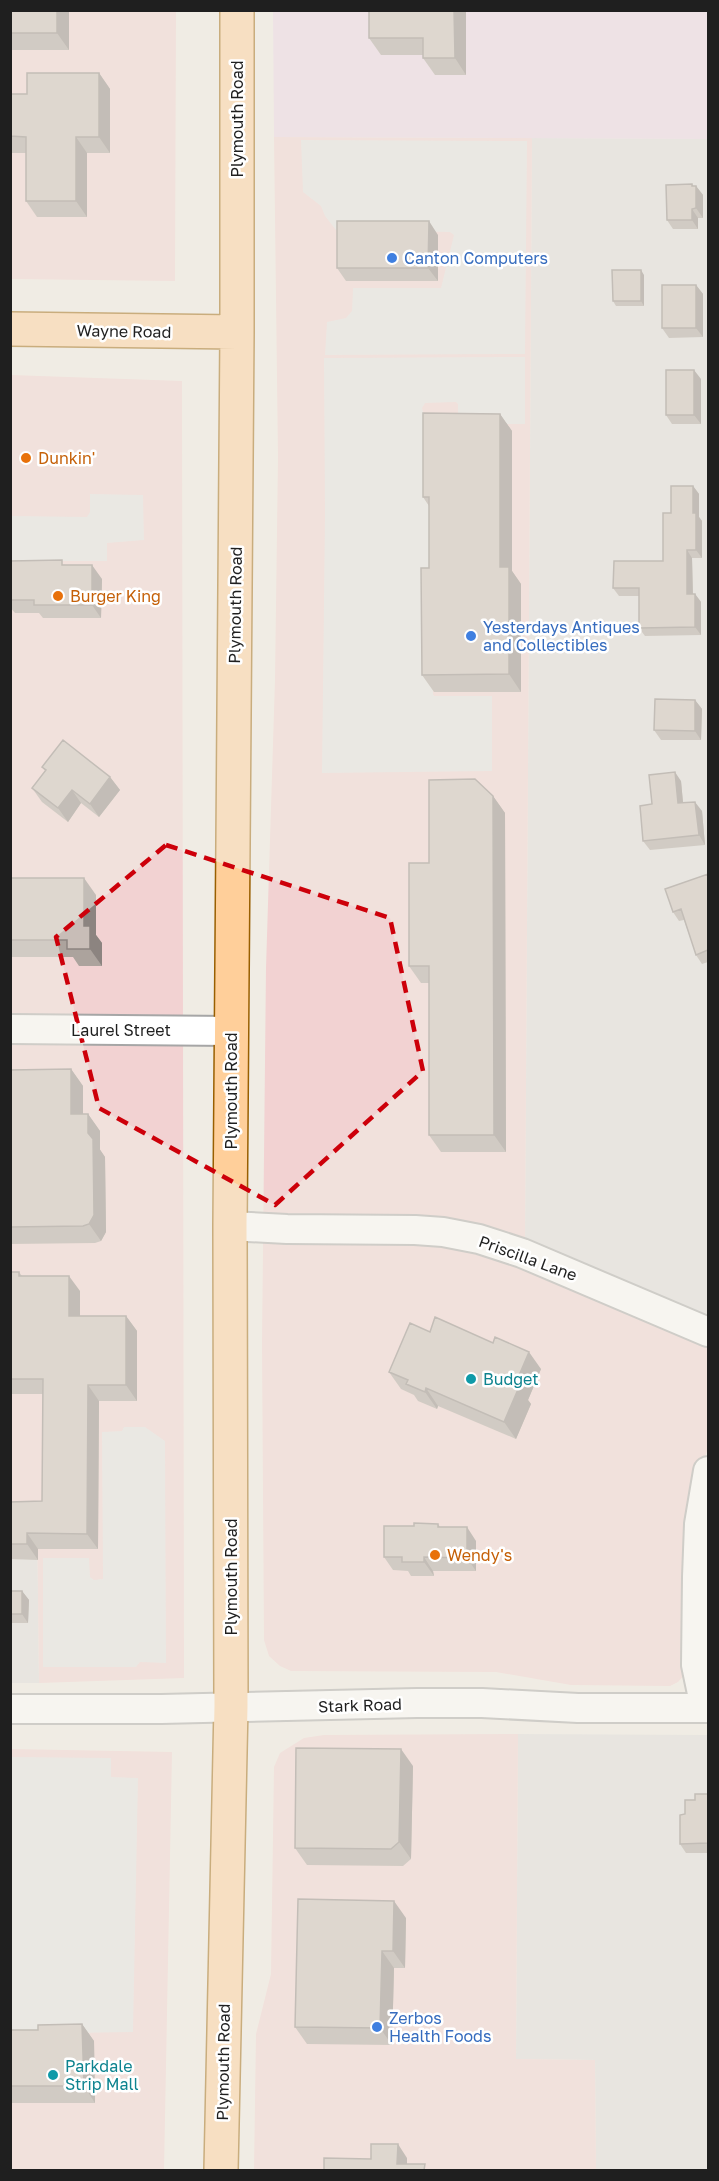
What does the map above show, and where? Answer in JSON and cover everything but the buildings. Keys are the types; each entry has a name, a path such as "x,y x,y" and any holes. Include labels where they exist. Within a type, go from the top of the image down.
{"main road":[{"name":"Plymouth Road","path":"221,2170 231,1706 230,1226 237,332 237,10"},
{"name":"Wayne Road","path":"10,329 237,332"}],"street":[{"name":"Laurel Street","path":"10,1029 231,1031"},
{"name":"Priscilla Lane","path":"230,1226 415,1230 442,1232 478,1239 522,1253 708,1332"},
{"path":"707,1708 696,1665 699,1524 708,1470"},
{"name":"Stark Road","path":"10,1709 161,1709 428,1703 578,1708 707,1708"}],"highlighted area":[{"path":"166,845 390,918 423,1071 275,1205 99,1108 56,937"}],"shaded area":[{"path":"11,11 176,11 175,281 11,279"},
{"path":"273,11 708,11 708,139 274,137"},
{"path":"274,137 532,138 525,1241 708,1343 708,1447 701,1472 686,1673 678,1682 670,1686 571,1685 496,1672 291,1671 280,1666 269,1656 264,1640 262,1344 266,968 275,680 278,457"},
{"path":"532,138 708,139 708,1319 525,1241"},
{"path":"301,140 527,141 525,354 325,355 327,322 346,318 352,311 353,288 441,288 454,235 450,232 336,230 325,216 321,206 303,192"},
{"path":"525,357 525,424 458,424 458,404 456,402 425,403 422,408 433,565 433,694 434,696 492,696 492,771 322,773 324,358"},
{"path":"11,375 182,381 184,1678 39,1683 37,1509 11,1509"},
{"path":"90,494 143,495 144,540 107,543 107,561 11,561 11,516 87,517 90,512"},
{"path":"124,1427 145,1427 165,1441 166,1663 140,1662 136,1667 43,1667 43,1558 89,1558 90,1577 94,1580 103,1579 102,1432 122,1431"},
{"path":"10,1509 37,1509 39,1683 11,1683"},
{"path":"518,1734 708,1735 708,2170 596,2170 595,2060 516,2059"},
{"path":"518,1734 516,2059 595,2060 596,2170 254,2170 256,2034 271,1974 274,1767 280,1753 304,1738 324,1735"},
{"path":"11,1749 172,1752 164,2170 11,2170"},
{"path":"10,1757 111,1758 111,1777 138,1778 133,2032 11,2034"}],"place":[{"name":"Canton Computers","path":"392,258"},
{"name":"Dunkin'","path":"26,458"},
{"name":"Burger King","path":"58,596"},
{"name":"Yesterdays Antiques and Collectibles","path":"471,636"},
{"name":"Budget","path":"471,1379"},
{"name":"Wendy's","path":"435,1555"},
{"name":"Zerbos Health Foods","path":"377,2027"},
{"name":"Parkdale Strip Mall","path":"53,2075"}]}
